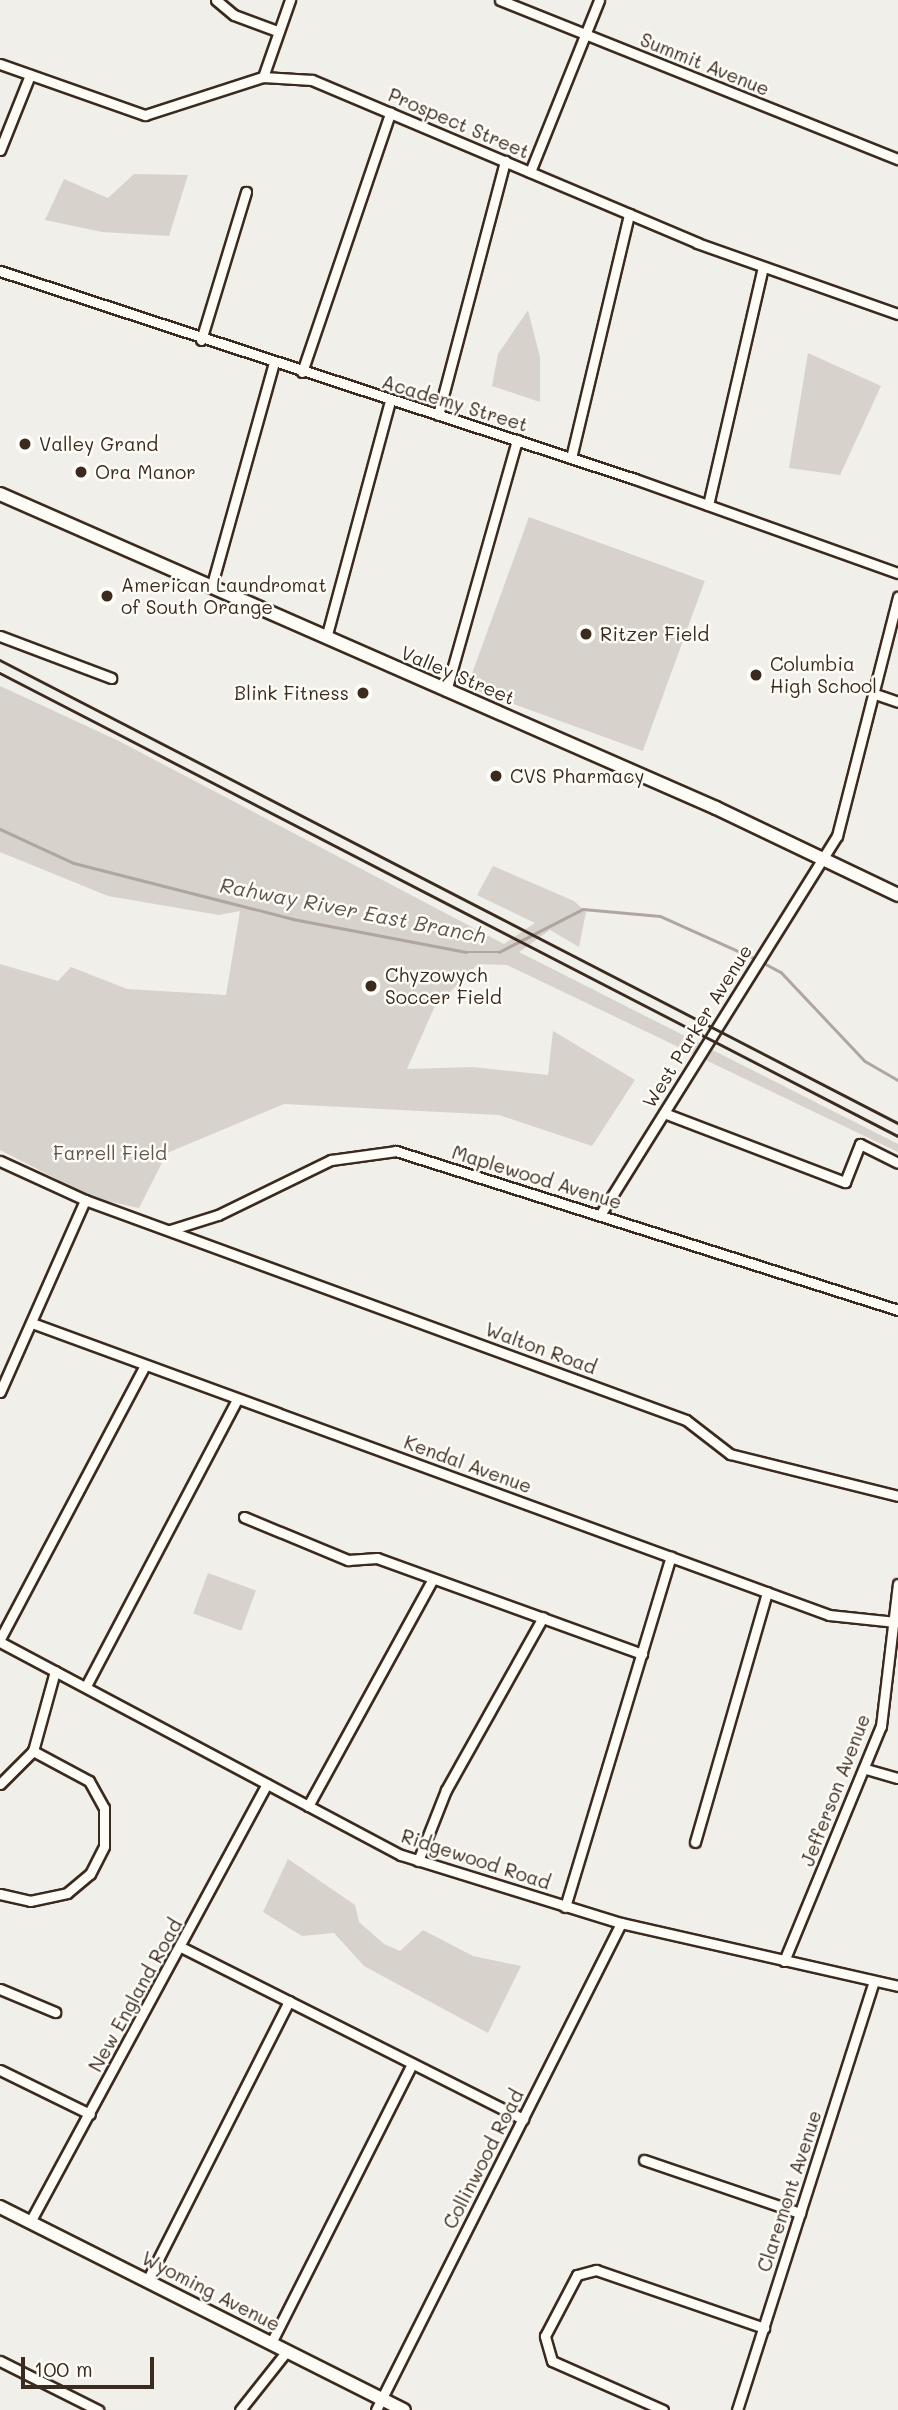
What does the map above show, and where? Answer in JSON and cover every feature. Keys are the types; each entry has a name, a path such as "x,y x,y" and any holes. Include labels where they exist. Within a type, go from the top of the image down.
{"main road":[{"name":"Valley Street","path":"0,494 825,856 898,895"},
{"name":"Wyoming Avenue","path":"0,2207 287,2351 378,2404 404,2410"}],"street":[{"path":"216,0 234,15 277,31"},
{"path":"262,77 290,0"},
{"name":"Summit Avenue","path":"500,0 898,159"},
{"path":"530,172 599,0"},
{"name":"Prospect Street","path":"0,64 145,115 262,77 312,80 629,214 763,267 898,314"},
{"path":"0,150 30,75"},
{"path":"302,372 390,113"},
{"path":"438,415 505,161"},
{"path":"201,340 246,192"},
{"path":"571,458 629,214"},
{"path":"708,505 763,267"},
{"name":"Academy Street","path":"0,271 201,340 571,458 898,573"},
{"path":"211,588 274,363"},
{"path":"326,638 390,401"},
{"path":"446,691 517,440"},
{"name":"West Parker Avenue","path":"600,1215 753,966 825,856 845,816 878,695 898,597"},
{"path":"0,636 111,678"},
{"path":"878,695 898,702"},
{"path":"664,1113 845,1182 860,1144 898,1163"},
{"name":"Maplewood Avenue","path":"170,1230 219,1215 331,1160 372,1150 396,1151 898,1310"},
{"name":"Walton Road","path":"0,1161 85,1200 686,1420 730,1454 898,1496"},
{"path":"0,1392 85,1200"},
{"name":"Kendal Avenue","path":"32,1323 829,1615 896,1622"},
{"path":"0,1641 145,1365"},
{"path":"86,1686 237,1399"},
{"path":"244,1517 348,1560 377,1558 642,1654"},
{"path":"565,1907 671,1557"},
{"path":"308,1806 433,1579"},
{"name":"Jefferson Avenue","path":"784,1962 866,1769 885,1707 898,1584"},
{"path":"695,1842 767,1592"},
{"path":"418,1861 446,1790 543,1617"},
{"name":"Ridgewood Road","path":"0,1641 308,1806 418,1861 621,1923 898,1986"},
{"path":"0,1784 33,1751 55,1671"},
{"path":"0,1894 30,1901 60,1896 85,1879 104,1846 105,1816 94,1787 76,1769 33,1751"},
{"path":"866,1769 898,1778"},
{"name":"New England Road","path":"30,2222 267,1784"},
{"name":"Collinwood Road","path":"378,2404 621,1923"},
{"path":"181,1947 523,2119"},
{"name":"Claremont Avenue","path":"737,2410 874,1981"},
{"path":"0,1989 54,2012"},
{"path":"147,2281 289,2001"},
{"path":"271,2343 412,2064"},
{"path":"0,2070 90,2114"},
{"path":"644,2160 800,2213"},
{"path":"663,2410 552,2361 545,2336 577,2274 596,2270 764,2328"},
{"path":"240,2410 287,2351"},
{"path":"0,2361 98,2410"}],"green space":[{"path":"134,174 188,175 169,236 102,232 45,220 64,179 108,198"},
{"path":"528,310 540,357 540,402 492,386 498,354"},
{"path":"808,353 881,386 840,475 789,468"},
{"name":"Ritzer Field","path":"529,517 705,581 643,751 467,687"},
{"name":"Farrell Field","path":"0,686 119,741 504,944 535,923 477,895 493,866 574,901 586,912 579,947 550,930 519,952 898,1144 898,1152 507,965 478,964 434,1008 407,1069 473,1067 548,1075 553,1031 635,1080 592,1146 499,1115 284,1104 167,1153 139,1208 94,1198 0,1150 0,964 58,981 71,967 127,989 226,995 240,911 219,915 108,896 0,852"},
{"path":"208,1573 256,1590 241,1631 193,1613"},
{"path":"288,1859 355,1905 359,1922 384,1944 400,1951 423,1930 473,1956 521,1966 488,2033 364,1966 334,1933 302,1936 263,1912"}],"waterway":[{"name":"Rahway River East Branch","path":"0,829 74,863 293,919 466,952 499,952 583,909 660,916 756,959"},
{"name":"Rahway River East Branch","path":"762,962 781,972 865,1061 898,1080"}],"railway":[{"path":"0,660 898,1123"},
{"path":"0,673 898,1136"}],"place":[{"name":"Valley Grand","path":"25,444"},
{"name":"Ora Manor","path":"81,472"},
{"name":"American Laundromat of South Orange","path":"107,596"},
{"name":"Ritzer Field","path":"586,634"},
{"name":"Columbia High School","path":"756,675"},
{"name":"Blink Fitness","path":"363,693"},
{"name":"CVS Pharmacy","path":"496,776"},
{"name":"Chyzowych Soccer Field","path":"371,986"}]}
